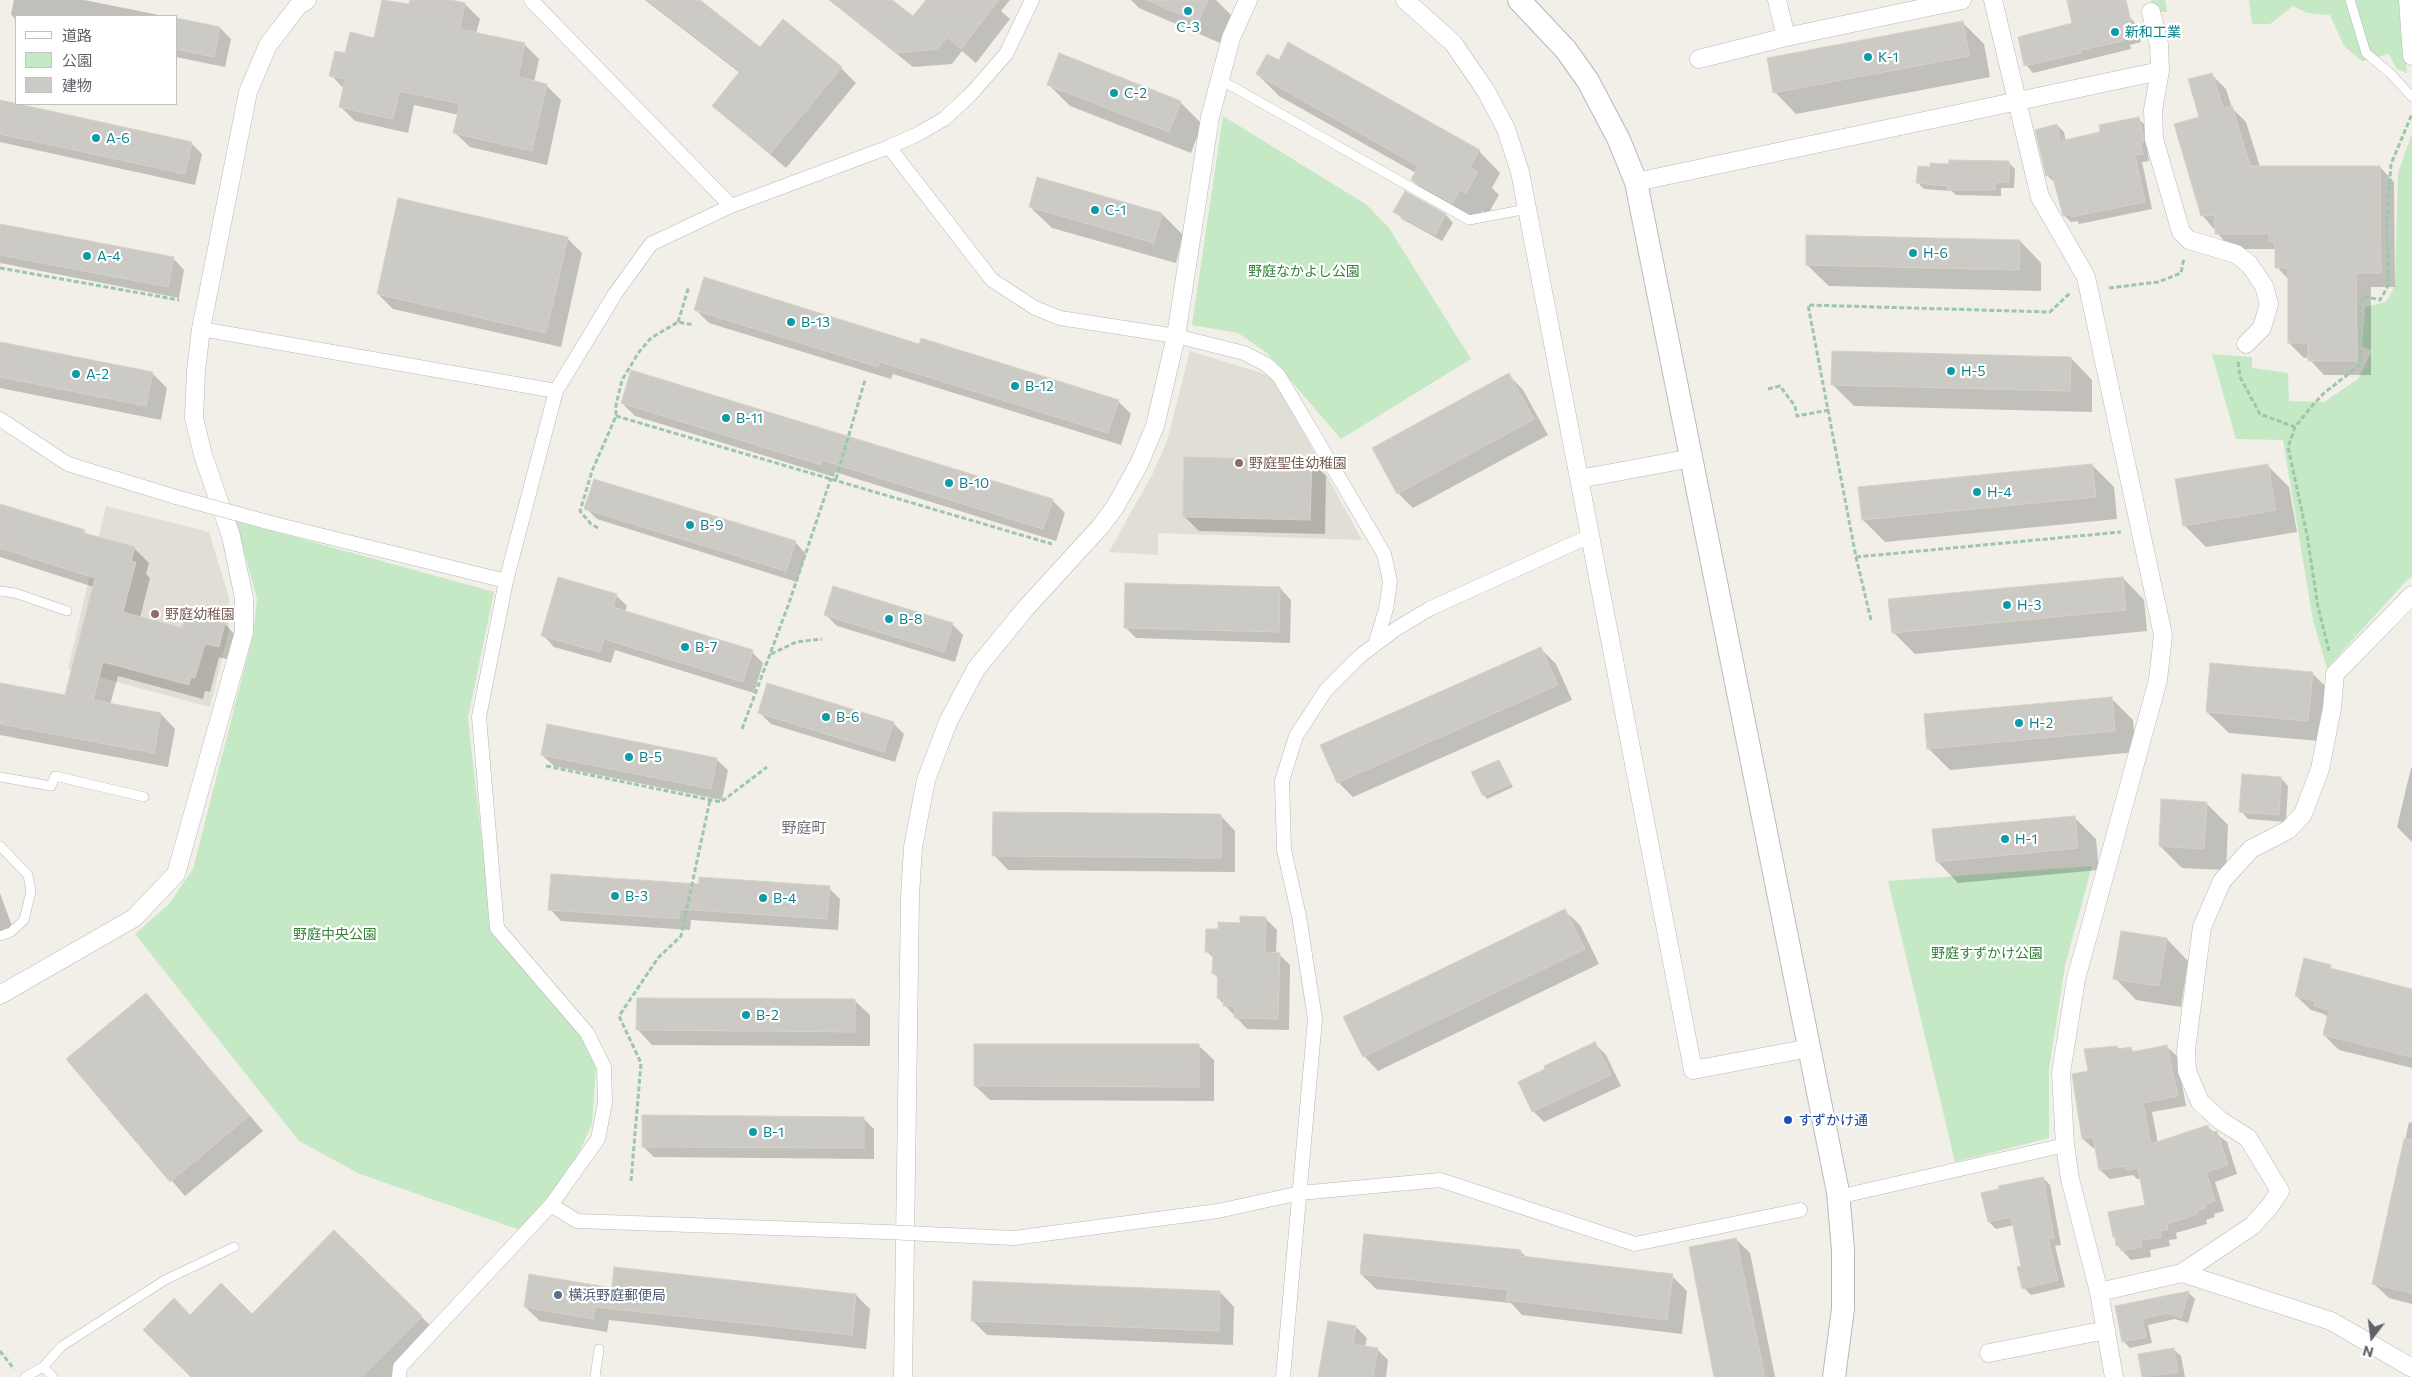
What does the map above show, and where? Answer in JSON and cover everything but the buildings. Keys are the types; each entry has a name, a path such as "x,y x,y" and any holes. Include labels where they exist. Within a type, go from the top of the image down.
{"street":[{"path":"0,995 134,918 176,874 244,632 244,598 231,536 203,454 194,418 196,370 201,329 248,92 268,45 298,6 307,0"},
{"path":"531,0 732,206"},
{"path":"399,1377 400,1367 551,1205 598,1139 605,1103 604,1067 587,1033 497,928 479,717 506,581 556,391 615,294 651,244 732,206 889,148 944,119 970,95 1006,54 1032,0"},
{"path":"904,1377 910,897 913,847 926,780 948,722 976,670 1025,609 1100,528 1127,486 1155,426 1176,336 1210,117 1231,38 1248,0"},
{"path":"1405,0 1453,43 1486,91 1506,129 1520,172 1693,1070 1810,1048"},
{"path":"1519,0 1566,50 1588,81 1619,140 1636,182 1810,1048 1838,1198 1843,1250 1843,1310 1834,1377"},
{"path":"1777,0 1786,37"},
{"path":"1699,59 1786,37 1962,0"},
{"path":"1994,0 2016,102 2040,197 2088,284 2163,635 2158,680 2076,979 2061,1073 2065,1145 2070,1179 2099,1292 2114,1377"},
{"path":"2408,0 2412,56"},
{"path":"2151,12 2159,44 2160,71 2153,110 2154,139 2181,232 2188,240 2236,254 2250,264 2264,286 2269,304 2262,328 2246,344"},
{"path":"1636,182 2160,71"},
{"path":"889,148 992,280 1035,308 1060,318 1176,336 1244,353 1268,365 1279,376 1384,554 1390,581 1386,609 1375,645"},
{"path":"201,329 556,391"},
{"path":"0,419 68,464 176,497 271,523 506,581"},
{"path":"1579,479 1692,458"},
{"path":"1283,1377 1315,1019 1299,916 1284,850 1282,781 1296,736 1326,690 1360,656 1429,608 1590,536"},
{"path":"2099,1292 2182,1273 2252,1226 2270,1206 2280,1191 2248,1138 2221,1121 2200,1102 2187,1070 2186,1050 2202,927 2222,881 2251,849 2288,830 2303,814 2320,769 2332,708 2335,674 2412,595"},
{"path":"1838,1198 2065,1145"},
{"path":"551,1205 576,1221 1014,1238 1218,1211 1300,1194 1440,1180 1635,1244 1800,1210"},
{"path":"2182,1273 2332,1320 2412,1368"},
{"path":"1989,1353 2106,1330"}],"lane":[{"path":"2350,0 2366,53 2391,74 2412,97"},
{"path":"1219,79 1469,220 1527,209"},
{"path":"0,591 15,593 67,611"},
{"path":"0,777 52,786 55,776 144,797"},
{"path":"0,846 28,875 31,891 24,920 11,932 0,936"},
{"path":"25,1377 42,1367 62,1346 165,1280 234,1246"},
{"path":"595,1377 599,1348"},
{"path":"42,1367 53,1377"}],"path":[{"path":"2335,674 2318,607 2307,535 2288,448 2295,427 2324,393 2360,365 2360,304 2363,296 2380,300 2388,286 2387,221 2391,164 2412,114"},
{"path":"1871,620 1856,557 1808,304 2050,312 2088,284 2158,282 2181,272 2188,240"},
{"path":"0,268 179,300"},
{"path":"678,322 689,286"},
{"path":"598,528 580,511 592,471 616,416 616,406 622,380 639,352 651,338 678,322 694,325"},
{"path":"2246,344 2238,360 2240,377 2260,414 2295,427"},
{"path":"836,480 865,380"},
{"path":"1768,389 1780,386 1795,406 1797,416 1829,410"},
{"path":"616,416 1052,544"},
{"path":"742,729 770,655 831,478"},
{"path":"1856,557 2140,530"},
{"path":"770,655 796,642 822,639"},
{"path":"546,766 721,802 767,767"},
{"path":"631,1181 641,1063 619,1016 658,958 681,936 710,800"},
{"path":"0,1351 15,1370"}],"shaded area":[{"name":"野庭聖佳幼稚園","path":"1190,351 1268,375 1278,386 1362,540 1158,533 1158,555 1109,552 1153,473 1167,441"},
{"name":"野庭幼稚園","path":"106,506 209,532 229,598 229,630 210,707 68,669"}],"green space":[{"path":"2151,0 2165,0 2167,12 2156,12"},
{"path":"2249,0 2401,0 2407,73 2397,69 2389,54 2362,61 2344,46 2330,15 2307,13 2293,6 2270,24 2252,24"},
{"name":"野庭なかよし公園","path":"1223,116 1367,205 1389,228 1471,359 1341,439 1267,353 1238,333 1192,325"},
{"path":"2412,133 2412,577 2407,580 2327,668 2313,620 2283,440 2236,439 2212,354 2252,357 2252,368 2288,373 2289,401 2324,402 2358,379 2372,351 2362,346 2365,307 2386,302 2395,285 2398,173"},
{"name":"野庭中央公園","path":"236,521 494,592 468,718 492,932 581,1036 596,1067 592,1125 572,1167 520,1230 360,1174 299,1141 135,934 169,904 193,869 253,635 257,599"},
{"name":"野庭すずかけ公園","path":"2092,866 2065,966 2049,1070 2049,1138 1955,1162 1888,881"}],"place":[{"name":"C-3","path":"1188,11"},
{"name":"新和工業","path":"2115,32"},
{"name":"K-1","path":"1868,57"},
{"name":"C-2","path":"1114,93"},
{"name":"A-6","path":"96,138"},
{"name":"C-1","path":"1095,210"},
{"name":"H-6","path":"1913,253"},
{"name":"A-4","path":"87,256"},
{"name":"B-13","path":"791,322"},
{"name":"H-5","path":"1951,371"},
{"name":"A-2","path":"76,374"},
{"name":"B-12","path":"1015,386"},
{"name":"B-11","path":"726,418"},
{"name":"野庭聖佳幼稚園","path":"1239,463"},
{"name":"B-10","path":"949,483"},
{"name":"H-4","path":"1977,492"},
{"name":"B-9","path":"690,525"},
{"name":"H-3","path":"2007,605"},
{"name":"野庭幼稚園","path":"155,614"},
{"name":"B-8","path":"889,619"},
{"name":"B-7","path":"685,647"},
{"name":"B-6","path":"826,717"},
{"name":"H-2","path":"2019,723"},
{"name":"B-5","path":"629,757"},
{"name":"H-1","path":"2005,839"},
{"name":"B-3","path":"615,896"},
{"name":"B-4","path":"763,898"},
{"name":"B-2","path":"746,1015"},
{"name":"すずかけ通","path":"1788,1120"},
{"name":"B-1","path":"753,1132"},
{"name":"横浜野庭郵便局","path":"558,1295"}],"district":[{"name":"野庭町","path":"804,828"}]}
